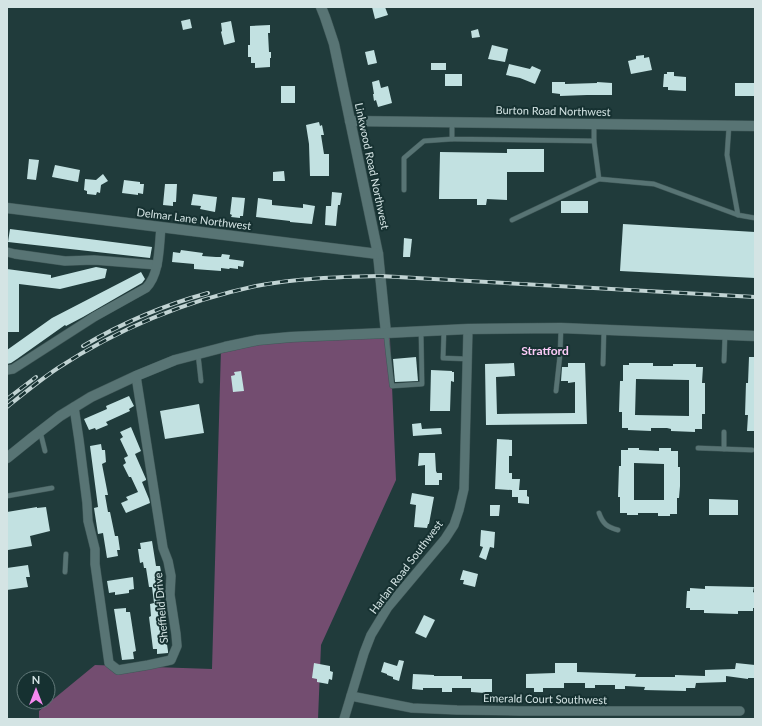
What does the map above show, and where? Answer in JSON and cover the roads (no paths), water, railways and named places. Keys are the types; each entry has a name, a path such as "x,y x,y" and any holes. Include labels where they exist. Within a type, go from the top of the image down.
{"street":[{"name":"Linkwood Road Northwest","path":"321,7 334,44 378,254 386,333"},
{"name":"Burton Road Northwest","path":"350,121 755,126"},
{"name":"Delmar Lane Northwest","path":"7,208 378,254"},
{"path":"7,370 13,369 94,317 146,288 152,283 158,260 161,227"},
{"path":"7,252 65,261 94,260 157,265"},
{"path":"7,458 60,416 91,397 175,360 258,340 291,337 468,329 561,328 755,336"},
{"name":"Harlan Road Southwest","path":"344,719 371,635 388,607 445,539 454,525 459,510 464,489 468,329"},
{"name":"Sheffield Drive","path":"74,407 80,440 88,521 95,549 95,564 109,663 118,670 171,660 177,646 170,595 171,576 168,561 163,548 136,376"},
{"name":"Emerald Court Southwest","path":"351,696 412,708 457,710 519,712 740,712"}],"lane":[{"path":"452,122 452,139"},
{"path":"594,124 594,140 599,179"},
{"path":"728,126 727,155 738,215"},
{"path":"404,190 404,158 424,141 452,139 594,140"},
{"path":"512,220 599,179 654,184 738,215 755,218"},
{"path":"556,391 561,328"},
{"path":"603,364 604,329"},
{"path":"444,330 443,358 467,359"},
{"path":"386,333 392,386 422,384 421,331"},
{"path":"724,361 725,334"},
{"path":"198,354 201,381"},
{"path":"40,431 45,451"},
{"path":"724,432 724,449"},
{"path":"698,448 752,450"},
{"path":"7,496 52,488"},
{"path":"599,513 602,521 609,528 618,530"},
{"path":"65,572 66,554"}],"railway":[{"path":"7,407 58,368 104,341 129,329 178,308 230,292 271,283 318,278 380,276 755,297"},
{"path":"83,346 144,315 175,303 208,293"},
{"path":"7,399 36,377"}],"district":[{"name":"Stratford","path":"545,351"}]}
